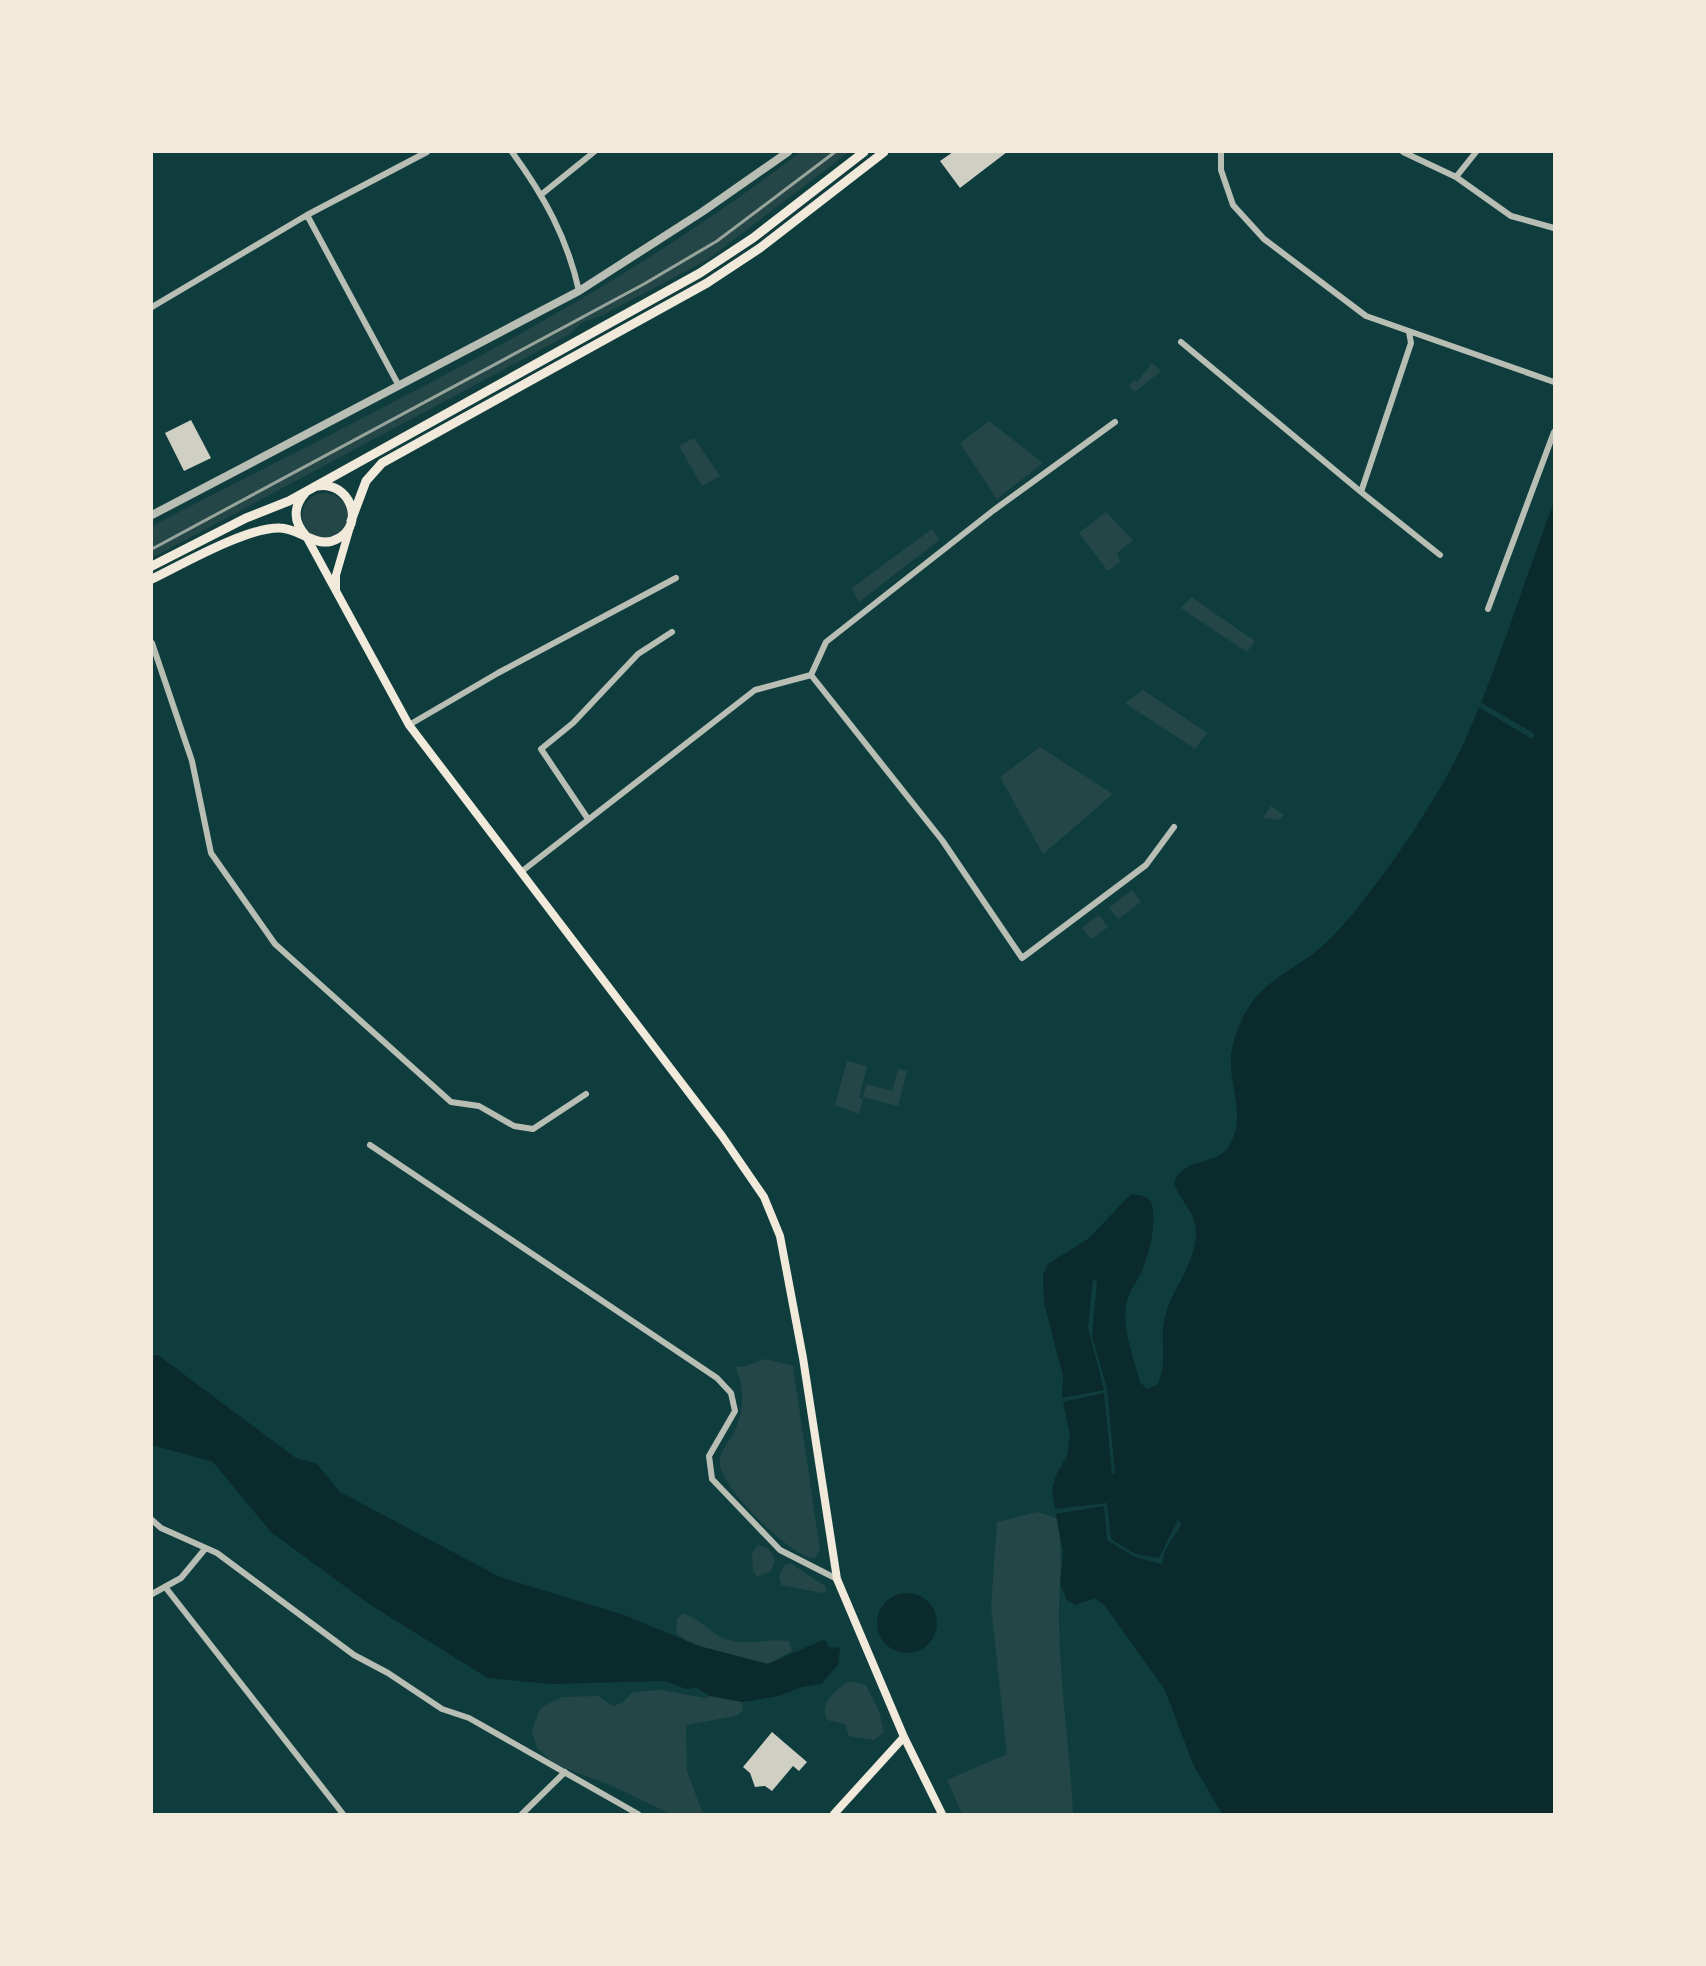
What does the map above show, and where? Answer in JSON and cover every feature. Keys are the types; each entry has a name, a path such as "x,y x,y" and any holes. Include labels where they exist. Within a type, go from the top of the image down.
{"main road":[{"path":"152,566 246,518 289,501 700,273 753,238 864,152"},
{"path":"152,579 265,529 283,528 316,541 333,541 346,532 366,481 382,463 707,284 760,248 884,152"},
{"path":"337,593 336,575 351,521 351,503 339,489 327,486 310,489 300,499 296,511 298,525 409,725 722,1136 764,1197 780,1236 793,1298 837,1579 904,1737 942,1815"},
{"path":"834,1815 904,1737"}],"street":[{"path":"152,307 308,215 427,152"},
{"path":"512,152 542,194 571,256 579,291"},
{"path":"542,194 594,152"},
{"path":"152,515 579,291 702,212 789,152"},
{"path":"1221,152 1221,170 1233,206 1264,239 1366,316 1554,382"},
{"path":"1403,152 1456,177 1511,216 1554,228"},
{"path":"1456,177 1476,152"},
{"path":"308,215 399,386"},
{"path":"1360,492 1411,343 1409,332"},
{"path":"1181,342 1360,492 1440,555"},
{"path":"811,675 826,642 834,635 994,510 1115,422"},
{"path":"1488,609 1554,432"},
{"path":"409,725 498,673 676,578"},
{"path":"588,819 541,749 573,723 638,654 672,632"},
{"path":"152,643 192,761 212,853 275,944 451,1102 480,1106 514,1126 533,1129 586,1094"},
{"path":"521,872 755,690 811,675"},
{"path":"811,675 942,840 1022,958 1146,865 1174,827"},
{"path":"370,1145 717,1378 731,1393 735,1411 709,1456 712,1479 743,1514 780,1550 837,1579"},
{"path":"152,1520 205,1549 217,1552 354,1655 388,1673 442,1709 469,1718 638,1815"},
{"path":"152,1594 166,1588 193,1567 205,1549"},
{"path":"166,1588 343,1815"},
{"path":"522,1815 565,1772"}],"shaded area":[{"path":"800,152 849,152 707,260 603,315 581,323 570,334 152,558 152,526 402,398 566,308 647,259 725,207"},
{"path":"1152,363 1161,371 1135,392 1129,386 1134,380 1137,382"},
{"path":"989,421 1043,463 997,499 960,443"},
{"path":"694,438 720,476 702,486 679,446"},
{"path":"325,493 341,500 348,516 341,532 325,539 309,532 302,516 309,500"},
{"path":"1554,502 1554,1814 1222,1814 1193,1764 1165,1690 1105,1606 1095,1598 1075,1605 1067,1600 1060,1584 1063,1552 1052,1491 1056,1475 1067,1456 1070,1435 1062,1398 1063,1376 1044,1303 1043,1275 1048,1264 1088,1239 1131,1194 1144,1196 1151,1201 1153,1228 1149,1250 1143,1269 1128,1298 1125,1315 1127,1334 1140,1382 1147,1389 1157,1385 1162,1370 1163,1329 1167,1310 1195,1246 1194,1219 1174,1183 1186,1168 1219,1155 1232,1141 1237,1114 1231,1061 1235,1036 1242,1020 1256,996 1320,948 1346,922 1395,858 1435,797 1458,756 1479,707"},
{"path":"1106,512 1133,540 1117,553 1120,562 1108,571 1079,533"},
{"path":"932,529 939,540 859,602 852,588"},
{"path":"1191,597 1255,641 1247,652 1181,608"},
{"path":"1143,690 1207,733 1195,749 1125,703"},
{"path":"1040,747 1113,794 1043,854 1000,777"},
{"path":"1271,806 1284,815 1280,820 1263,818"},
{"path":"1132,890 1141,902 1118,919 1109,908"},
{"path":"1099,915 1108,927 1091,939 1082,928"},
{"path":"847,1061 867,1066 859,1098 863,1100 859,1114 835,1105"},
{"path":"898,1069 907,1071 898,1106 863,1097 866,1084 892,1091"},
{"path":"152,1355 158,1355 296,1458 316,1463 340,1492 500,1577 624,1615 699,1646 768,1664 825,1639 829,1647 840,1648 838,1665 821,1684 802,1687 779,1696 742,1702 710,1696 697,1688 686,1689 665,1681 551,1684 488,1678 369,1604 271,1532 213,1462 152,1445"},
{"path":"766,1359 793,1366 820,1551 815,1558 805,1556 791,1548 760,1521 733,1490 720,1465 722,1453 736,1428 741,1410 741,1384 735,1366 742,1367"},
{"path":"1038,1512 1056,1518 1059,1531 1060,1647 1073,1814 962,1814 947,1780 1007,1754 991,1606 997,1522"},
{"path":"758,1545 769,1549 775,1560 771,1571 758,1577 753,1572 752,1553"},
{"path":"790,1563 825,1586 826,1591 822,1593 781,1585 779,1576 784,1566"},
{"path":"901,1593 913,1593 924,1598 932,1606 937,1623 935,1635 924,1648 913,1653 901,1653 890,1648 882,1640 877,1629 877,1617 882,1606 890,1598"},
{"path":"683,1613 728,1640 736,1642 789,1641 792,1651 768,1664 693,1644 676,1632 677,1619"},
{"path":"850,1681 866,1685 879,1711 884,1732 874,1740 849,1736 845,1724 827,1720 825,1708 827,1702 834,1692"},
{"path":"661,1690 742,1702 743,1710 736,1716 686,1725 687,1771 703,1814 671,1814 608,1784 556,1765 537,1748 532,1730 540,1709 562,1697 598,1696 613,1706 622,1703 633,1692"}],"pier":[{"path":"1477,700 1535,734 1532,739 1475,705"},
{"path":"1093,1280 1097,1281 1092,1336 1107,1388 1115,1473 1112,1474 1104,1393 1063,1402 1062,1398 1104,1390 1088,1327"},
{"path":"1107,1503 1111,1539 1135,1554 1159,1558 1178,1520 1182,1524 1165,1550 1162,1564 1135,1557 1107,1540 1104,1506 1055,1514 1054,1509"}],"building":[{"path":"953,152 1007,152 960,188 940,161"},
{"path":"191,420 211,458 184,471 165,433"},
{"path":"772,1732 807,1762 799,1771 793,1766 772,1791 765,1786 755,1787 750,1773 743,1767"}],"railway":[{"path":"152,549 644,284 717,241 835,152"}]}
